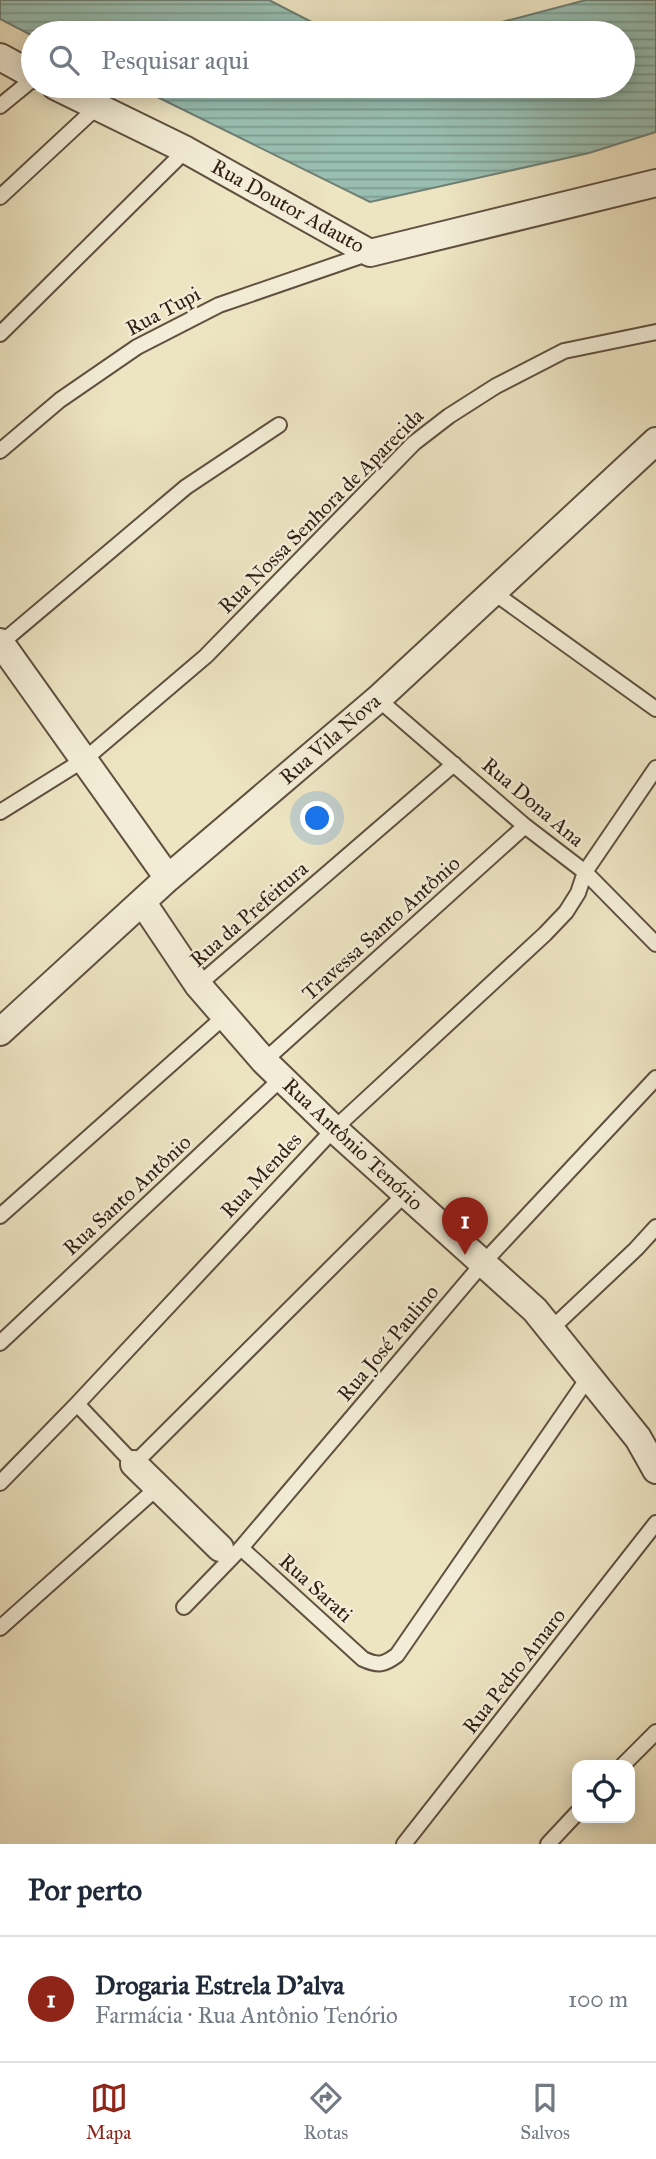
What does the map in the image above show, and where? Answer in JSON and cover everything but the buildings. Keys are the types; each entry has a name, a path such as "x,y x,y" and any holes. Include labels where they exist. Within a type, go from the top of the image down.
{"street":[{"path":"0,57 21,70"},
{"name":"Rua Doutor Adauto","path":"81,98 186,150 370,253 656,183"},
{"name":"Rua Vila Nova","path":"0,1032 168,878 378,699 656,441"},
{"path":"0,643 168,878"},
{"name":"Rua Antônio Tenório","path":"143,903 198,985 273,1070 334,1129 535,1311 638,1438 656,1470"},
{"path":"134,1464 230,1548"}],"lane":[{"path":"0,106 21,88"},
{"path":"0,197 98,106"},
{"path":"0,334 186,150"},
{"name":"Rua Tupi","path":"0,451 61,400 137,347 219,305 370,253"},
{"name":"Rua Nossa Senhora de Aparecida","path":"0,812 85,759 206,656 414,443 449,416 496,386 564,351 656,332"},
{"path":"0,643 186,487 279,425"},
{"path":"493,592 656,709"},
{"name":"Rua Dona Ana","path":"378,699 525,825 585,872 656,944"},
{"name":"Rua da Prefeitura","path":"198,985 454,764"},
{"name":"Rua Mendes","path":"0,1483 334,1129 545,934 572,903 585,872 656,768"},
{"name":"Travessa Santo Antônio","path":"273,1070 525,825"},
{"path":"0,1216 225,1016"},
{"name":"Rua Santo Antônio","path":"0,1343 273,1070"},
{"name":"Rua José Paulino","path":"184,1607 230,1548 483,1263 656,1078"},
{"path":"77,1404 134,1464 406,1193"},
{"path":"550,1330 656,1227"},
{"name":"Rua Sarati","path":"230,1548 363,1659 377,1665 387,1663 397,1655 588,1378"},
{"path":"0,1628 158,1487"},
{"name":"Rua Pedro Amaro","path":"404,1844 656,1522"},
{"path":"629,1760 656,1732"},
{"path":"548,1844 572,1818"}],"water":[{"path":"0,0 269,0 310,21 21,21 21,30 0,19"},
{"path":"586,0 656,0 656,132 589,153 370,202 159,98 635,98 635,21 506,21"}],"place":[{"name":"Drogaria Estrela D'alva","path":"465,1255"}]}
